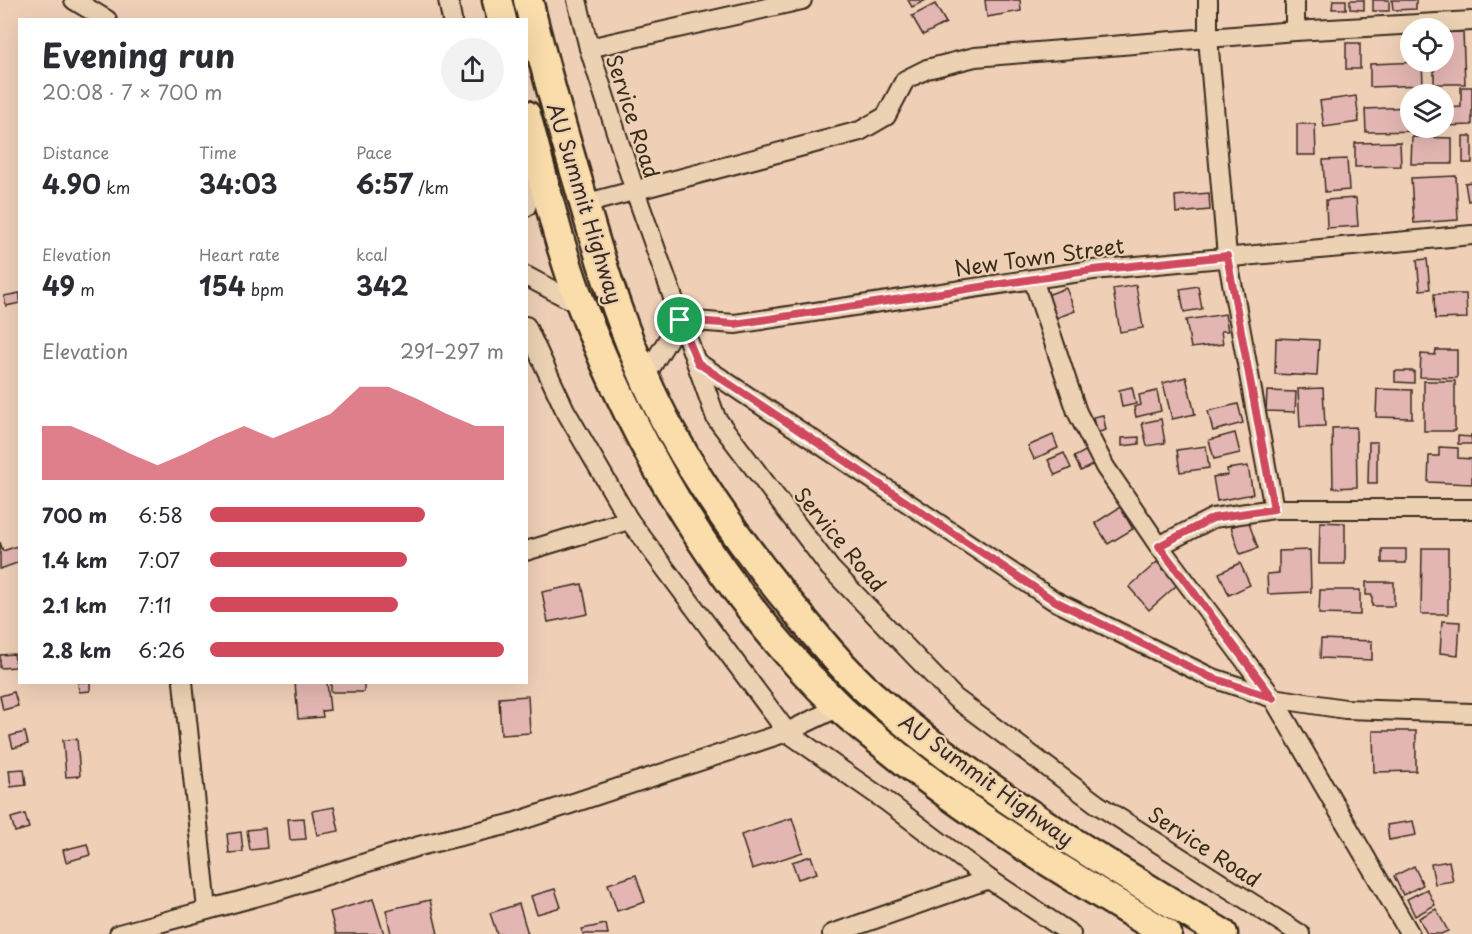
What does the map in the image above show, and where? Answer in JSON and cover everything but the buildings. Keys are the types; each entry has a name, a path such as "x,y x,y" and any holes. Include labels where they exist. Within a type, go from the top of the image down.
{"main road":[{"path":"497,0 502,18"},
{"name":"AU Summit Highway","path":"528,0 598,256 645,377 671,432 700,483 752,556 811,630 869,692 939,750 1036,818 1223,934"},
{"name":"AU Summit Highway","path":"528,122 562,249 582,306 616,388 645,448 674,500 726,576 788,653 839,707 920,774 1015,841 1167,934"}],"street":[{"path":"74,0 104,18"},
{"path":"448,0 452,18"},
{"name":"Service Road","path":"577,0 589,48 634,191 716,418 830,568 955,698 1097,804 1300,934"},
{"path":"589,48 802,0"},
{"path":"1208,0 1208,38 1227,256 1274,509"},
{"path":"1295,0 1295,31"},
{"path":"584,204 860,131 886,116 905,80 927,69 975,57 1295,31 1472,21"},
{"path":"528,202 541,167"},
{"name":"New Town Street","path":"680,320 735,324 1033,279 1227,256 1472,235"},
{"path":"528,277 582,306"},
{"path":"1033,279 1077,412 1105,467 1159,546 1273,698 1410,934"},
{"path":"645,377 680,320"},
{"path":"528,330 565,410 629,520 786,732 886,801 988,879 1071,934"},
{"path":"698,363 1053,600 1210,677 1273,698 1345,710 1472,713"},
{"path":"1159,546 1213,518 1274,509 1472,509"},
{"path":"528,550 629,520"},
{"path":"183,684 207,909"},
{"path":"119,934 273,892 419,846 510,824 786,732 839,707"},
{"path":"832,934 988,879"}],"route":[{"path":"1227,256 1274,509 1213,518 1159,546 1273,698 1210,677 1053,600 849,466 698,363 680,320 735,324 1093,270 1227,256"}]}
